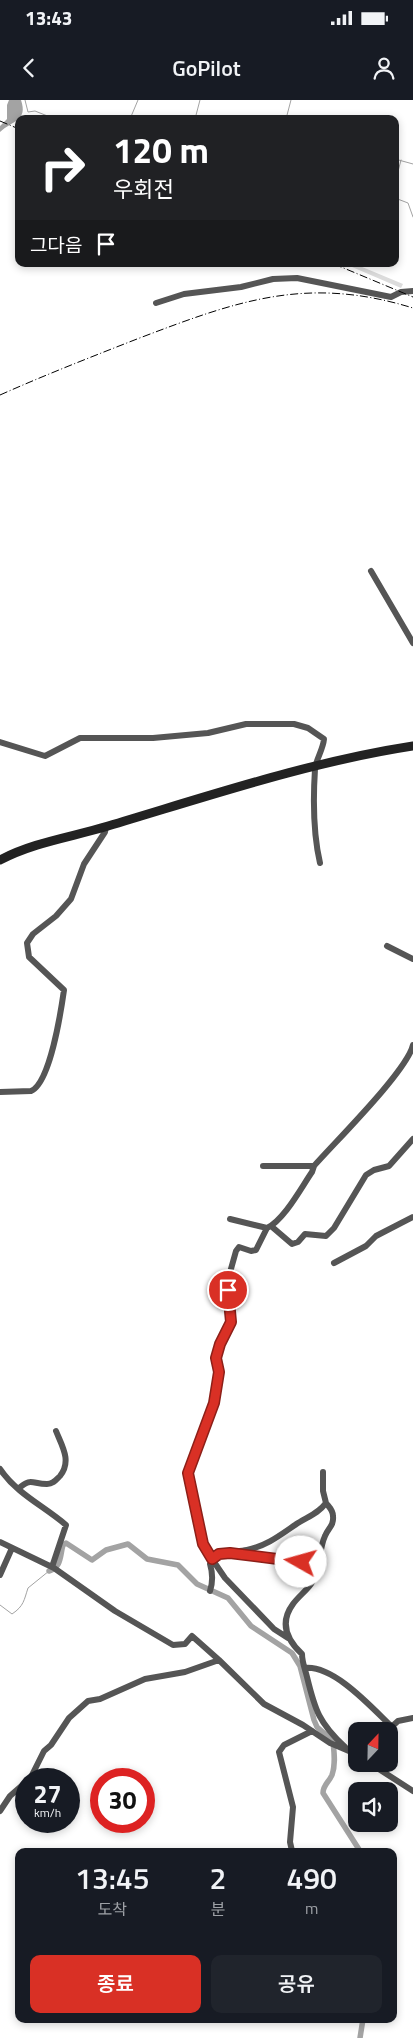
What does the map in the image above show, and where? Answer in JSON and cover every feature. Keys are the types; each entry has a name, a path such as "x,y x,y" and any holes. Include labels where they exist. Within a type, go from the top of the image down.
{"main road":[{"path":"0,860 30,847 213,793 315,767 410,746"}],"street":[{"path":"156,303 184,294 241,287 273,279 297,278 391,297 401,292 413,291"},
{"path":"371,571 413,643"},
{"path":"0,742 45,756 80,738 153,738 208,733 246,724 294,724 308,728 324,739 315,767 314,838 320,864"},
{"path":"410,746 413,755"},
{"path":"0,1092 31,1091 43,1080 55,1039 64,990 29,957 27,943 33,934 56,916 71,899 84,864 105,832 106,826"},
{"path":"387,946 413,959"},
{"path":"348,1747 333,1736 316,1713 302,1661 302,1654 288,1638 274,1629 225,1578 203,1544 188,1473 211,1416 219,1372 216,1358 220,1344 231,1322 228,1290 232,1261 240,1247 251,1251 256,1250 269,1227 284,1213 312,1172 314,1166 376,1098 413,1048"},
{"path":"230,1219 269,1227 292,1244 298,1242 305,1234 326,1236 334,1228 366,1175 374,1170 389,1166 413,1139"},
{"path":"263,1166 314,1166"},
{"path":"334,1262 366,1246 376,1236 413,1217"},
{"path":"18,1489 25,1482 30,1481 48,1484 55,1482 65,1470 64,1447 56,1431"},
{"path":"0,1469 18,1489 66,1525 54,1568"},
{"path":"288,1638 285,1622 289,1611 312,1583 325,1534 332,1526 333,1513 326,1503 323,1491 324,1472"},
{"path":"210,1589 213,1574 210,1564 212,1559 219,1554 249,1550 275,1540 295,1525 318,1512 326,1503"},
{"path":"0,1542 54,1568 115,1610 173,1645 185,1644 192,1636 264,1704 312,1730 333,1744 348,1750"},
{"path":"0,1575 12,1548"},
{"path":"230,1553 318,1564"},
{"path":"36,1768 44,1751 69,1718 88,1700 100,1699 145,1679 185,1672 219,1660"},
{"path":"305,1668 315,1667 340,1681 382,1722"},
{"path":"398,1722 413,1718"},
{"path":"291,1848 290,1842 293,1807 279,1752 284,1745 312,1730"},
{"path":"383,1772 413,1791"},
{"path":"0,1811 15,1792"}],"shaded area":[{"path":"9,100 21,100 23,107 21,115 15,115 15,121 0,132 0,126 7,119"},
{"path":"352,267 362,267 403,284 401,288"}],"waterway":[{"path":"25,100 28,112 35,111 45,115"},
{"path":"132,115 138,100"},
{"path":"196,115 200,100"},
{"path":"287,115 291,100"},
{"path":"399,160 413,164"},
{"path":"399,168 401,160"},
{"path":"399,200 408,203 413,217"},
{"path":"49,1571 58,1564 63,1545 66,1543 92,1560 106,1550 128,1544 147,1559 178,1565 197,1584 228,1598 251,1626 292,1653 300,1666 317,1727 333,1741 333,1771 323,1793 358,1848"},
{"path":"0,1605 12,1614 21,1605 28,1588 49,1571"},
{"path":"360,2038 362,2023"}],"railway":[{"path":"0,121 15,127"},
{"path":"341,267 413,297"},
{"path":"0,395 173,325 207,313 272,297 305,293 339,294 375,298 413,308"}],"route":[{"path":"228,1290 231,1322 220,1344 216,1358 219,1372 214,1403 211,1416 188,1473 203,1544 212,1559 219,1554 230,1553 301,1562"}]}
